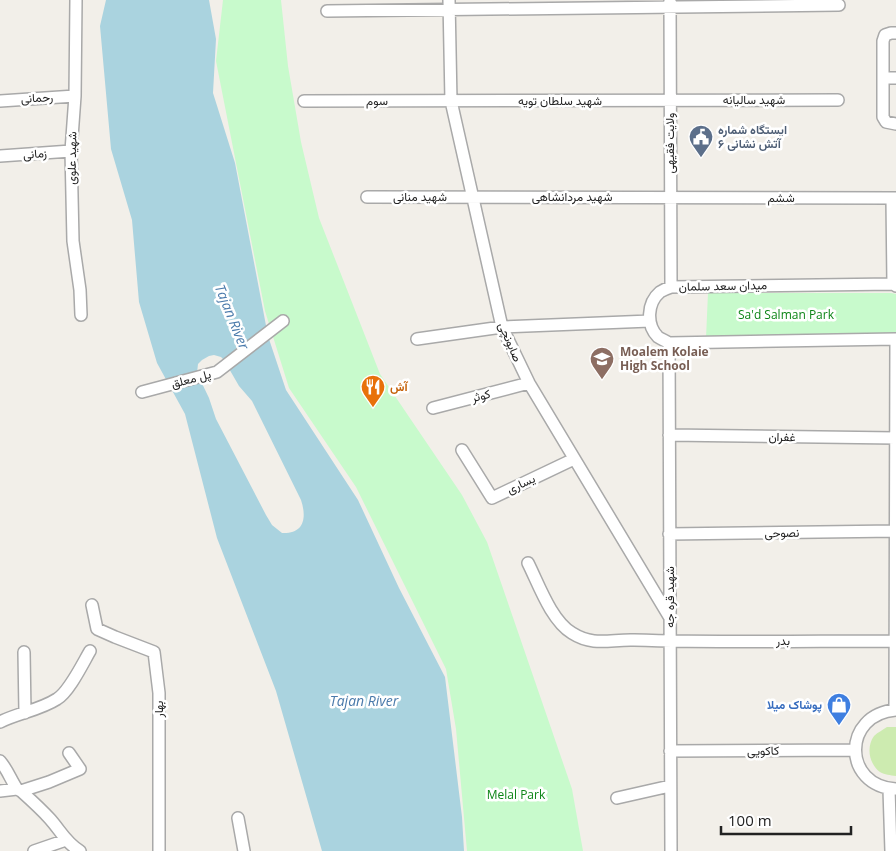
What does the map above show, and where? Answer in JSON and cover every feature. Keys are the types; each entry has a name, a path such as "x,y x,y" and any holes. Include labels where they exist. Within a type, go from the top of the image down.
{"street":[{"name":"شهید علوی","path":"76,0 75,96 71,151 72,241 80,290 81,315"},
{"name":"ولایت فقیهی","path":"670,4 671,287"},
{"path":"327,11 449,5 839,5"},
{"name":"صابونچی","path":"449,5 451,101 502,326 529,383 670,618"},
{"path":"891,34 883,41 883,117 891,123"},
{"path":"883,78 896,78"},
{"name":"رحمانی","path":"0,101 75,96"},
{"name":"شهید سالیانه","path":"670,100 838,100"},
{"name":"شهید سلطان تویه","path":"451,101 670,100"},
{"name":"سوم","path":"304,102 451,101"},
{"name":"زمانی","path":"0,156 71,151"},
{"name":"شهید منانی","path":"367,197 473,197"},
{"name":"شهید مردانشاهی","path":"473,197 671,197"},
{"name":"ششم","path":"671,197 894,198"},
{"path":"894,198 894,285"},
{"name":"میدان سعد سلمان","path":"650,321 649,314 652,302 660,292 671,287 894,285"},
{"name":"پل معلق","path":"142,392 217,372 283,321"},
{"path":"417,339 502,326 650,321 658,337 669,343 896,339 896,710 875,715 867,722 860,730 856,739 855,750 860,770 867,778 884,788 893,789 891,851"},
{"name":"شهید قره جه","path":"669,343 671,851"},
{"name":"کوثر","path":"433,408 529,383"},
{"name":"غفران","path":"669,435 896,438"},
{"name":"یساری","path":"462,450 492,498 574,459"},
{"name":"نصوحی","path":"669,534 896,531"},
{"name":"بدر","path":"528,563 554,616 570,632 594,641 896,641"},
{"name":"بهار","path":"92,605 97,629 154,652 159,694 159,851"},
{"path":"0,722 58,698 66,691 90,651"},
{"path":"24,652 25,713"},
{"name":"کاکویی","path":"670,752 855,750"},
{"path":"0,791 19,790 49,782 80,770 69,753"},
{"path":"0,761 10,780 51,820 67,844 80,851"},
{"path":"617,798 670,786"},
{"path":"238,818 244,851"},
{"path":"34,851 67,844"}],"green space":[{"name":"Melal Park","path":"223,0 281,0 288,66 301,142 319,218 380,374 462,495 487,542 572,789 583,851 467,851 456,729 446,669 356,487 289,388 265,311 216,61"},
{"name":"Sa'd Salman Park","path":"708,293 896,294 896,333 706,338"},
{"path":"887,727 896,727 896,776 880,772 876,769 871,760 869,750 874,736"}],"water":[{"name":"Tajan River","path":"106,0 209,0 216,39 213,93 235,163 268,336 286,390 358,500 399,588 445,677 462,817 464,851 322,851 276,691 217,538 185,414 157,363 139,302 132,220 111,149 100,26","holes":["214,355 221,357 239,386 252,401 301,500 304,513 303,519 302,524 295,531 282,533 272,525 216,419 209,398 197,373 198,364 202,360"]}],"place":[{"name":"ایستگاه شماره ۶ آتش نشانی","path":"701,158"},
{"name":"Moalem Kolaie High School","path":"602,380"},
{"name":"آش","path":"373,408"},
{"name":"پوشاک میلا","path":"839,726"}]}
